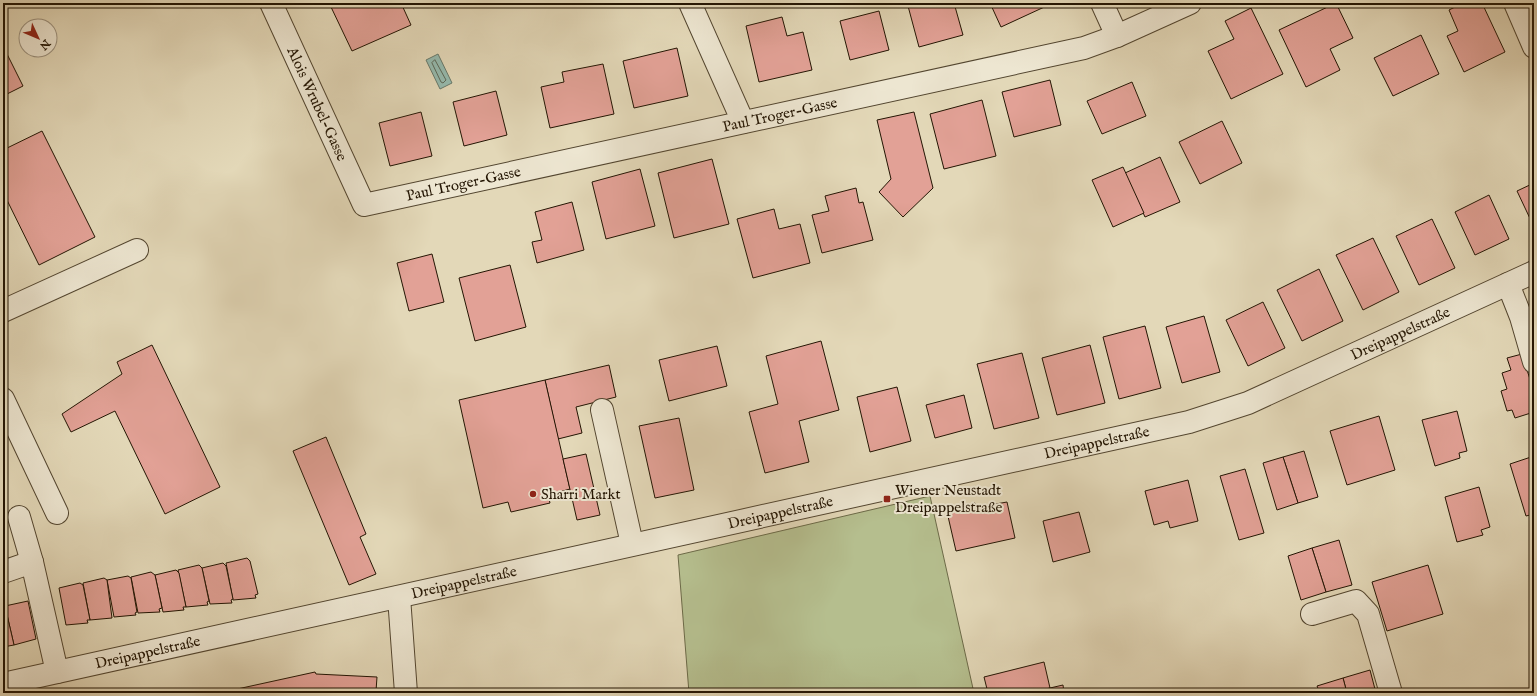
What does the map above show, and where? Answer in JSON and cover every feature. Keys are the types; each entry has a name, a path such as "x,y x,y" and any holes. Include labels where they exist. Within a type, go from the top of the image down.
{"street":[{"name":"Alois Wrubel-Gasse","path":"271,3 364,205"},
{"path":"690,3 742,122"},
{"path":"1102,3 1117,36"},
{"name":"Paul Troger-Gasse","path":"364,205 1084,48 1117,36 1190,3"},
{"path":"1515,3 1534,46"},
{"path":"3,310 137,250"},
{"name":"Dreipappelstraße","path":"3,684 1188,422 1248,403 1534,272"},
{"path":"1508,284 1521,317 1534,362"},
{"path":"3,399 57,513"},
{"path":"602,410 632,544"},
{"path":"19,517 32,562 57,672"},
{"path":"3,572 32,562"},
{"path":"399,597 406,693"},
{"path":"1312,614 1356,601 1368,614 1391,693"}],"green space":[{"path":"930,496 974,693 689,693 678,555"}],"water":[{"path":"438,54 452,83 440,89 426,60"}],"building":[{"path":"341,3 401,3 411,25 352,51 331,7"},
{"path":"920,3 954,3 963,35 919,47 908,6"},
{"path":"990,3 1053,3 1001,27"},
{"path":"1336,3 1353,38 1330,49 1340,70 1306,87 1279,30"},
{"path":"1463,3 1482,3 1505,52 1464,72 1447,36 1458,31 1449,10"},
{"path":"1251,8 1283,74 1231,99 1208,51 1234,39 1225,21"},
{"path":"879,11 889,50 850,60 840,21"},
{"path":"782,17 787,36 803,32 812,70 759,82 746,26"},
{"path":"1421,35 1439,74 1393,96 1374,58"},
{"path":"3,46 23,86 3,96"},
{"path":"677,48 688,96 634,108 623,61"},
{"path":"603,64 614,114 550,128 541,87 564,82 562,72"},
{"path":"1050,80 1061,125 1014,137 1002,92"},
{"path":"1132,82 1146,116 1102,134 1087,101"},
{"path":"496,91 507,135 464,146 453,102"},
{"path":"982,100 996,156 944,169 930,114"},
{"path":"421,112 432,156 390,166 379,123"},
{"path":"914,112 933,188 903,217 879,192 891,179 877,120"},
{"path":"1222,121 1242,163 1200,184 1179,142"},
{"path":"42,131 95,237 39,265 3,192 3,150"},
{"path":"1160,157 1180,202 1145,217 1125,173"},
{"path":"712,159 729,224 674,238 658,173"},
{"path":"1123,167 1144,213 1113,227 1092,180"},
{"path":"640,169 655,226 606,239 592,182"},
{"path":"1534,183 1534,227 1517,191"},
{"path":"856,188 859,203 863,202 873,240 822,253 812,215 829,211 825,196"},
{"path":"1489,195 1509,239 1475,255 1455,212"},
{"path":"572,202 584,250 537,263 532,242 542,240 535,212"},
{"path":"774,209 779,229 800,224 810,263 753,278 737,219"},
{"path":"1432,219 1455,268 1419,285 1396,236"},
{"path":"1373,238 1399,292 1363,310 1336,255"},
{"path":"432,254 444,302 409,311 397,263"},
{"path":"510,265 526,327 475,341 459,278"},
{"path":"1319,269 1343,321 1302,341 1277,290"},
{"path":"1263,302 1285,348 1248,366 1226,320"},
{"path":"1204,316 1220,372 1182,383 1166,327"},
{"path":"1145,326 1161,388 1119,399 1103,337"},
{"path":"821,341 839,410 799,421 809,462 765,473 749,412 778,404 766,356"},
{"path":"152,345 220,487 165,514 115,411 71,432 62,414 122,374 117,362"},
{"path":"1090,345 1105,403 1057,415 1042,358"},
{"path":"717,346 727,386 669,401 659,360"},
{"path":"1022,353 1039,418 994,429 977,364"},
{"path":"1522,354 1534,392 1534,412 1515,418 1512,410 1507,411 1501,391 1507,389 1502,373 1511,370 1507,358"},
{"path":"609,365 616,397 576,407 582,433 558,439 545,380"},
{"path":"545,380 570,489 548,495 550,503 511,512 508,502 483,508 459,400"},
{"path":"897,387 911,441 870,452 857,397"},
{"path":"964,395 972,428 935,438 926,405"},
{"path":"1457,411 1467,451 1459,453 1460,458 1435,466 1422,420"},
{"path":"1379,416 1395,470 1347,485 1330,431"},
{"path":"679,418 694,490 655,498 639,426"},
{"path":"326,437 366,534 360,537 376,574 349,585 293,451"},
{"path":"1304,451 1318,497 1298,503 1283,457"},
{"path":"586,454 600,515 577,520 563,459"},
{"path":"1534,456 1534,514 1526,516 1510,464"},
{"path":"1283,457 1298,503 1277,510 1263,463"},
{"path":"1245,469 1264,533 1239,540 1220,476"},
{"path":"1188,480 1198,521 1170,528 1168,521 1154,525 1145,491"},
{"path":"1479,487 1490,527 1481,530 1483,535 1457,542 1445,497"},
{"path":"974,502 979,507 1007,502 1015,538 956,551 947,512 968,508"},
{"path":"1079,512 1090,552 1053,562 1043,521"},
{"path":"1339,540 1352,585 1326,592 1312,548"},
{"path":"1312,548 1326,592 1301,600 1288,556"},
{"path":"247,558 250,561 258,594 255,595 256,598 233,600 226,563"},
{"path":"223,563 226,566 233,599 231,600 232,603 210,604 202,568"},
{"path":"199,565 202,568 209,601 207,602 208,605 186,607 178,570"},
{"path":"1428,565 1443,614 1387,631 1372,582"},
{"path":"176,570 179,573 186,607 183,607 184,610 163,612 155,575"},
{"path":"151,572 155,575 162,608 159,609 160,612 138,613 131,577"},
{"path":"128,576 131,578 137,612 135,613 136,615 114,617 107,580"},
{"path":"104,578 107,580 112,618 90,620 83,583"},
{"path":"80,583 83,585 90,620 87,620 88,623 66,625 59,588"},
{"path":"28,601 36,639 14,645 5,606"},
{"path":"5,606 14,645 3,647 3,607"},
{"path":"1044,662 1050,688 1031,693 988,693 984,677"},
{"path":"1370,670 1376,693 1347,693 1343,678"},
{"path":"315,672 316,674 377,677 376,691 396,693 219,693"},
{"path":"1343,678 1347,693 1320,693 1317,686"},
{"path":"1063,685 1064,693 1031,693 1050,688"}],"place":[{"name":"Sharri Markt","path":"533,494"},
{"name":"Wiener Neustadt Dreipappelstraße","path":"887,499"}]}
